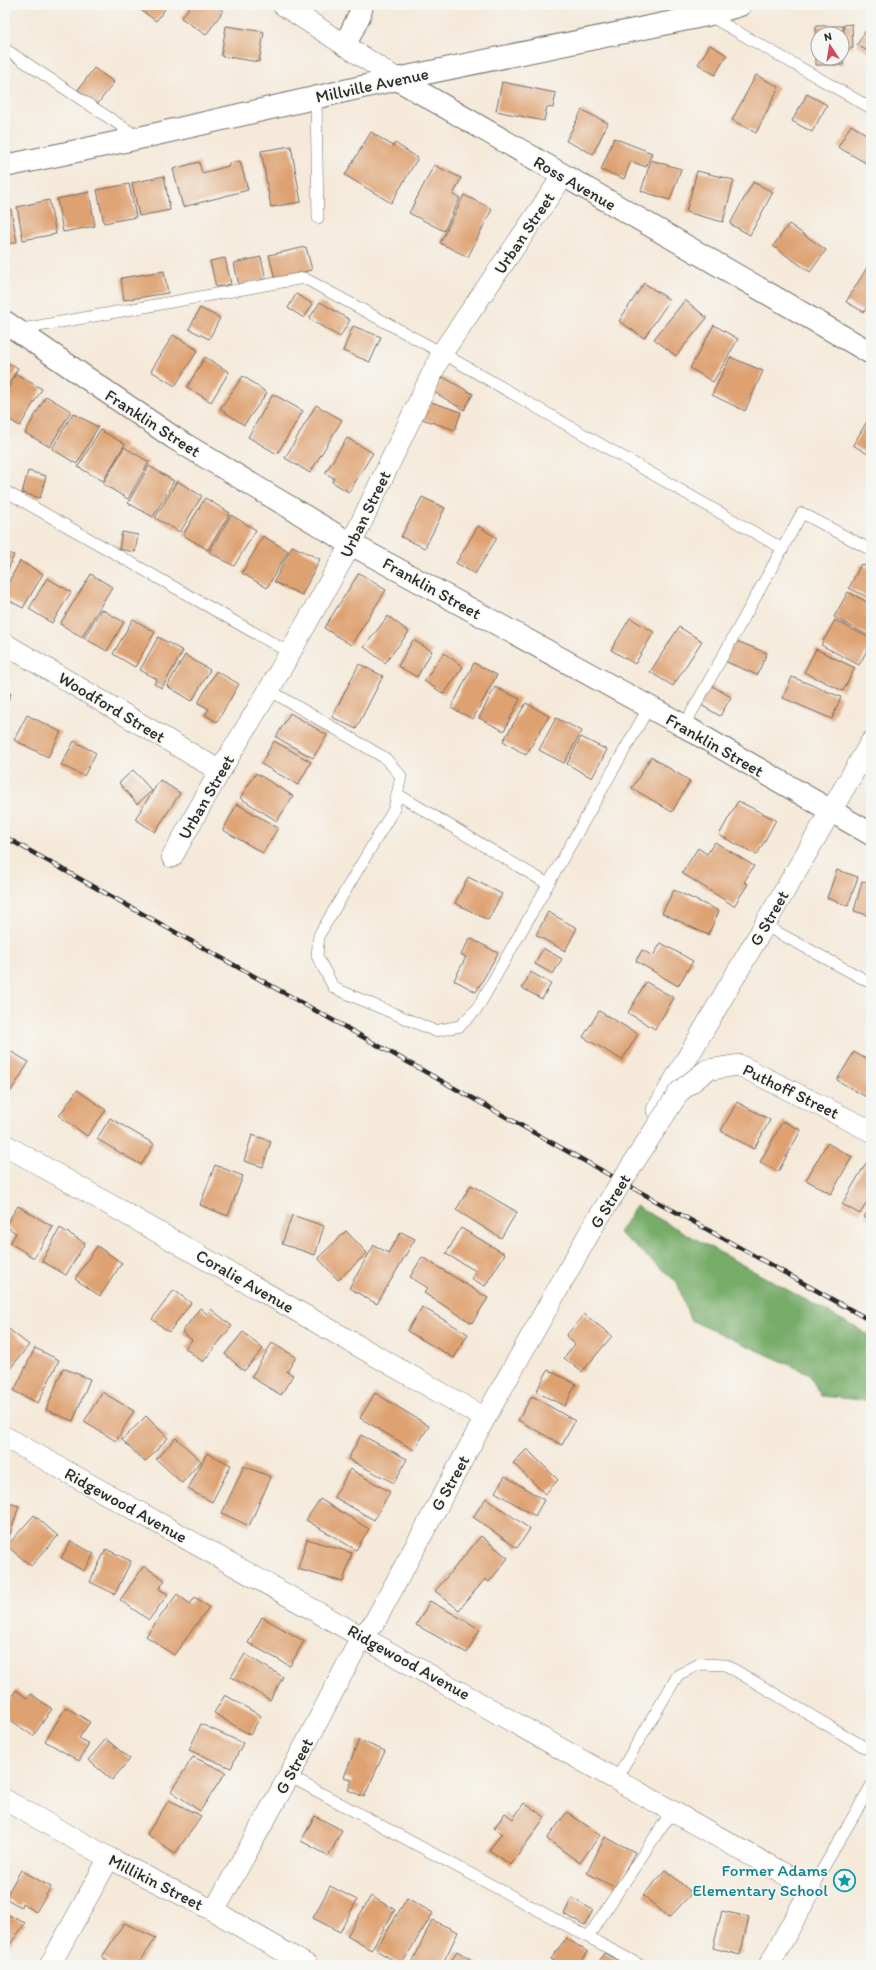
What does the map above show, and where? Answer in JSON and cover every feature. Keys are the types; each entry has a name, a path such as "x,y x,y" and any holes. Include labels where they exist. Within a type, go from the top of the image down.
{"main road":[{"path":"345,45 360,14 362,5"},
{"name":"Millville Avenue","path":"5,166 139,138 397,79 707,15 740,5"},
{"name":"Ross Avenue","path":"397,79 871,353"},
{"name":"Franklin Street","path":"11,326 174,438 351,544 684,726 871,834"}],"street":[{"name":"Ross Avenue","path":"283,5 397,79"},
{"name":"Urban Street","path":"172,856 220,771 269,690 351,544 442,353 563,176"},
{"name":"Woodford Street","path":"5,644 220,771"},
{"name":"G Street","path":"643,1135 764,925 832,812 871,742"},
{"name":"Puthoff Street","path":"707,1070 739,1065 863,1127"},
{"name":"G Street","path":"214,1911 362,1636 374,1623 485,1418 596,1223 678,1092 707,1070"},
{"name":"Coralie Avenue","path":"6,1147 485,1418"},
{"name":"Ridgewood Avenue","path":"5,1438 362,1636 811,1889"},
{"name":"Millikin Street","path":"5,1800 109,1858 214,1911 307,1965"},
{"path":"50,1965 109,1858"},
{"path":"769,1965 811,1889"}],"lane":[{"path":"707,15 871,108"},
{"path":"5,49 139,138"},
{"path":"316,97 318,218"},
{"path":"11,326 304,278 442,353 783,549"},
{"path":"5,491 290,653"},
{"path":"684,726 802,513 871,550"},
{"path":"269,690 385,758 401,776 394,809 319,936 317,956 334,988 435,1031 460,1026 477,1010 649,707"},
{"path":"397,794 548,884"},
{"path":"764,925 871,983"},
{"path":"616,1779 678,1675 700,1664 726,1665 871,1751"},
{"path":"288,1776 640,1965"},
{"path":"811,1889 871,1786"},
{"path":"588,1937 672,1811"}],"green space":[{"path":"636,1206 871,1336 871,1401 821,1396 808,1373 690,1320 677,1282 619,1233"}],"building":[{"path":"134,5 168,5 156,21"},
{"path":"191,5 216,5 223,11 206,35 181,18"},
{"path":"871,22 871,53 857,45"},
{"path":"852,24 853,48 850,48 850,26 844,25"},
{"path":"226,26 264,32 259,62 221,56"},
{"path":"710,45 727,55 715,75 698,64"},
{"path":"94,68 114,82 97,105 78,90"},
{"path":"756,75 779,87 756,133 732,120"},
{"path":"502,82 556,93 553,108 547,107 544,121 496,111"},
{"path":"807,94 827,105 812,132 792,121"},
{"path":"582,110 608,123 593,154 566,141"},
{"path":"851,125 871,137 871,166 838,147"},
{"path":"371,132 393,146 395,143 418,158 391,203 345,175"},
{"path":"614,138 652,153 646,167 631,161 624,179 601,170"},
{"path":"291,146 301,202 271,207 261,151"},
{"path":"651,160 681,169 670,200 641,191"},
{"path":"240,161 248,190 183,207 173,169 199,162 202,173 229,166 229,163"},
{"path":"434,165 461,178 453,195 460,198 444,231 409,213"},
{"path":"697,171 734,180 723,222 686,212"},
{"path":"164,176 170,210 139,216 132,183"},
{"path":"753,182 773,192 750,235 730,224"},
{"path":"129,184 136,217 104,223 97,190"},
{"path":"89,192 95,226 63,232 57,199"},
{"path":"464,195 492,209 468,257 440,243"},
{"path":"49,200 56,234 23,240 17,207"},
{"path":"11,209 17,242 5,245 5,210"},
{"path":"789,224 826,250 810,272 773,246"},
{"path":"306,247 312,270 275,279 269,255"},
{"path":"261,257 266,279 239,286 234,263"},
{"path":"225,258 231,284 216,287 210,261"},
{"path":"871,261 871,301 864,312 846,302"},
{"path":"164,271 168,293 124,300 121,278"},
{"path":"644,283 670,300 644,338 619,321"},
{"path":"296,294 313,304 304,318 288,308"},
{"path":"685,300 707,318 676,356 654,339"},
{"path":"320,302 350,320 340,337 309,319"},
{"path":"200,308 220,318 209,339 189,329"},
{"path":"714,325 738,339 713,382 690,368"},
{"path":"353,326 381,337 370,362 343,351"},
{"path":"173,335 198,350 175,386 151,371"},
{"path":"205,357 229,372 211,402 187,387"},
{"path":"730,357 763,371 745,411 712,395"},
{"path":"5,361 18,368 5,391"},
{"path":"16,374 42,389 20,426 5,417 5,394"},
{"path":"243,376 267,393 244,425 220,409"},
{"path":"443,377 473,394 464,410 434,392"},
{"path":"273,394 303,411 277,454 248,437"},
{"path":"46,396 71,411 50,447 25,433"},
{"path":"428,401 461,412 455,430 422,419"},
{"path":"316,405 342,420 310,473 285,458"},
{"path":"73,413 98,427 77,464 52,449"},
{"path":"869,418 871,419 871,456 853,445"},
{"path":"100,430 125,444 103,481 78,467"},
{"path":"347,438 373,453 349,492 332,482 334,478 325,473"},
{"path":"124,447 149,462 128,499 103,484"},
{"path":"149,466 174,481 153,517 128,503"},
{"path":"28,471 46,476 40,498 22,493"},
{"path":"177,481 202,496 180,532 155,518"},
{"path":"422,497 445,508 425,548 401,537"},
{"path":"205,498 230,513 208,550 183,535"},
{"path":"231,515 256,530 234,566 209,552"},
{"path":"478,526 497,538 475,574 456,563"},
{"path":"122,532 138,535 135,552 119,549"},
{"path":"263,536 288,551 267,588 242,573"},
{"path":"292,546 320,559 302,595 274,582"},
{"path":"5,552 14,555 5,578"},
{"path":"20,561 43,574 23,608 5,598 5,589"},
{"path":"861,564 871,569 871,599 849,588"},
{"path":"359,573 386,590 351,645 324,628"},
{"path":"91,574 112,587 82,637 60,624"},
{"path":"47,578 71,592 52,623 29,609"},
{"path":"848,592 871,604 871,637 834,617"},
{"path":"101,609 124,622 107,651 84,638"},
{"path":"388,616 409,632 385,663 364,647"},
{"path":"630,618 654,632 635,664 611,650"},
{"path":"133,619 155,632 135,667 113,654"},
{"path":"835,620 871,639 871,643 859,665 821,645"},
{"path":"679,627 702,641 673,686 650,672"},
{"path":"158,637 183,651 162,688 154,684 157,679 140,670"},
{"path":"731,639 767,653 757,675 722,660"},
{"path":"413,640 432,651 417,677 398,666"},
{"path":"816,649 855,668 843,691 804,672"},
{"path":"444,653 463,667 444,694 424,681"},
{"path":"185,655 210,670 192,701 167,686"},
{"path":"474,663 497,675 473,719 451,708"},
{"path":"359,664 383,676 356,729 332,717"},
{"path":"216,671 239,684 217,722 205,715 209,709 198,703"},
{"path":"792,677 841,697 832,719 783,698"},
{"path":"707,683 731,697 720,716 696,702"},
{"path":"495,687 520,699 504,731 479,718"},
{"path":"5,692 11,694 5,707"},
{"path":"526,703 549,716 526,755 503,741"},
{"path":"290,713 327,735 313,758 276,737"},
{"path":"27,715 61,732 48,757 14,740"},
{"path":"556,718 582,731 564,763 539,750"},
{"path":"581,737 607,750 592,778 567,764"},
{"path":"74,741 96,753 84,776 61,765"},
{"path":"274,741 311,762 298,785 261,764"},
{"path":"651,757 690,781 672,812 632,788"},
{"path":"133,770 152,791 137,804 119,783"},
{"path":"256,773 293,796 277,821 240,798"},
{"path":"160,780 180,793 155,832 135,819"},
{"path":"738,801 776,820 757,855 719,835"},
{"path":"237,804 278,828 263,853 223,830"},
{"path":"715,842 754,866 744,882 748,884 734,906 682,873 698,848 707,854"},
{"path":"837,870 858,877 848,906 827,898"},
{"path":"468,877 502,894 488,920 455,903"},
{"path":"862,881 871,883 871,916 854,911"},
{"path":"674,890 719,911 708,935 662,913"},
{"path":"548,912 577,928 565,951 536,935"},
{"path":"470,938 498,953 476,992 454,980 466,957 461,955"},
{"path":"661,943 693,961 678,986 636,961 642,950 653,956"},
{"path":"543,948 562,959 553,974 535,964"},
{"path":"531,972 551,984 542,999 522,988"},
{"path":"646,982 674,998 655,1029 628,1013"},
{"path":"599,1011 638,1034 622,1060 583,1037"},
{"path":"6,1049 29,1062 11,1091 5,1087"},
{"path":"854,1052 871,1062 871,1088 866,1097 837,1080"},
{"path":"77,1090 106,1110 87,1136 59,1116"},
{"path":"737,1102 770,1120 754,1149 721,1131"},
{"path":"110,1118 154,1144 141,1165 97,1139"},
{"path":"783,1121 801,1130 778,1172 760,1162"},
{"path":"252,1135 271,1141 263,1167 244,1161"},
{"path":"827,1143 852,1157 831,1194 806,1180"},
{"path":"866,1163 871,1166 871,1195 860,1214 842,1204"},
{"path":"215,1165 243,1176 228,1216 200,1205"},
{"path":"471,1185 517,1212 501,1238 456,1210"},
{"path":"871,1205 871,1221 864,1217"},
{"path":"18,1206 53,1227 34,1258 10,1243 16,1233 5,1226"},
{"path":"292,1215 324,1226 315,1255 282,1244"},
{"path":"60,1228 85,1243 66,1275 42,1261"},
{"path":"461,1228 505,1254 485,1286 472,1279 476,1271 446,1254"},
{"path":"346,1231 367,1253 338,1280 318,1258"},
{"path":"401,1232 415,1239 377,1304 349,1288 374,1245 388,1253"},
{"path":"97,1246 122,1263 100,1296 75,1279"},
{"path":"422,1257 488,1298 472,1323 424,1293 428,1288 410,1277"},
{"path":"174,1290 191,1303 169,1332 152,1319"},
{"path":"422,1307 468,1334 454,1358 407,1331"},
{"path":"200,1308 207,1314 211,1309 232,1326 203,1362 185,1348 192,1340 182,1332"},
{"path":"584,1314 612,1336 582,1372 564,1358 575,1344 566,1336"},
{"path":"5,1326 29,1345 5,1375"},
{"path":"243,1332 263,1349 244,1371 225,1354"},
{"path":"272,1343 296,1357 287,1372 293,1375 281,1395 251,1377"},
{"path":"35,1348 59,1360 38,1403 14,1391"},
{"path":"63,1368 90,1379 73,1421 46,1410"},
{"path":"548,1370 576,1384 565,1406 536,1392"},
{"path":"102,1392 134,1411 116,1441 84,1422"},
{"path":"375,1393 429,1426 414,1450 360,1418"},
{"path":"532,1396 575,1421 562,1445 518,1420"},
{"path":"146,1416 168,1438 145,1462 122,1440"},
{"path":"361,1435 407,1459 394,1483 348,1459"},
{"path":"176,1438 201,1461 182,1483 156,1459"},
{"path":"527,1449 558,1480 545,1494 513,1463"},
{"path":"207,1453 231,1465 212,1502 188,1489"},
{"path":"244,1466 271,1477 249,1526 222,1513"},
{"path":"350,1469 390,1492 374,1520 334,1497"},
{"path":"505,1476 544,1500 535,1516 495,1492"},
{"path":"486,1498 530,1529 517,1548 473,1517"},
{"path":"320,1499 369,1529 356,1550 306,1520"},
{"path":"5,1502 19,1506 5,1550"},
{"path":"34,1515 58,1536 31,1566 7,1546"},
{"path":"481,1536 508,1558 489,1582 485,1579 459,1610 435,1591"},
{"path":"307,1539 352,1553 343,1582 298,1569"},
{"path":"71,1541 94,1554 84,1571 61,1558"},
{"path":"106,1549 131,1561 115,1594 90,1582"},
{"path":"144,1566 165,1580 159,1589 168,1594 149,1620 120,1600"},
{"path":"177,1594 190,1604 195,1597 209,1607 174,1655 146,1636"},
{"path":"430,1601 480,1629 467,1653 416,1625"},
{"path":"262,1617 304,1641 290,1666 248,1643"},
{"path":"245,1654 283,1677 270,1700 231,1677"},
{"path":"16,1690 27,1698 31,1694 52,1709 33,1736 5,1716 5,1706"},
{"path":"225,1695 261,1716 250,1735 214,1713"},
{"path":"66,1707 90,1722 79,1738 89,1744 79,1761 45,1741"},
{"path":"201,1724 243,1743 231,1768 189,1750"},
{"path":"106,1739 130,1759 112,1780 88,1760"},
{"path":"359,1740 385,1751 364,1797 348,1790 352,1780 344,1777"},
{"path":"193,1757 226,1772 200,1811 171,1791"},
{"path":"169,1800 201,1816 175,1854 147,1834"},
{"path":"524,1803 545,1817 511,1865 489,1850 502,1833 494,1828 505,1813 513,1819"},
{"path":"567,1812 600,1835 580,1863 547,1839"},
{"path":"315,1816 342,1830 329,1856 301,1841"},
{"path":"605,1837 635,1852 616,1888 587,1873"},
{"path":"21,1870 51,1887 36,1912 22,1903 21,1907 5,1898"},
{"path":"666,1870 692,1893 669,1918 643,1895"},
{"path":"330,1886 357,1900 340,1932 313,1918"},
{"path":"371,1896 395,1910 371,1950 347,1936"},
{"path":"407,1898 433,1913 401,1965 376,1950"},
{"path":"572,1898 593,1910 585,1925 564,1914"},
{"path":"722,1911 749,1917 740,1955 713,1948"},
{"path":"5,1913 25,1923 5,1952"},
{"path":"432,1920 458,1932 442,1965 411,1965"},
{"path":"124,1923 156,1938 138,1965 113,1965 102,1957"},
{"path":"566,1938 588,1952 579,1965 560,1965 551,1959"},
{"path":"457,1951 475,1962 473,1965 449,1965"},
{"path":"604,1953 623,1963 621,1965 597,1965"}],"railway":[{"path":"5,837 871,1321"}],"place":[{"name":"Former Adams Elementary School","path":"844,1880"}]}
